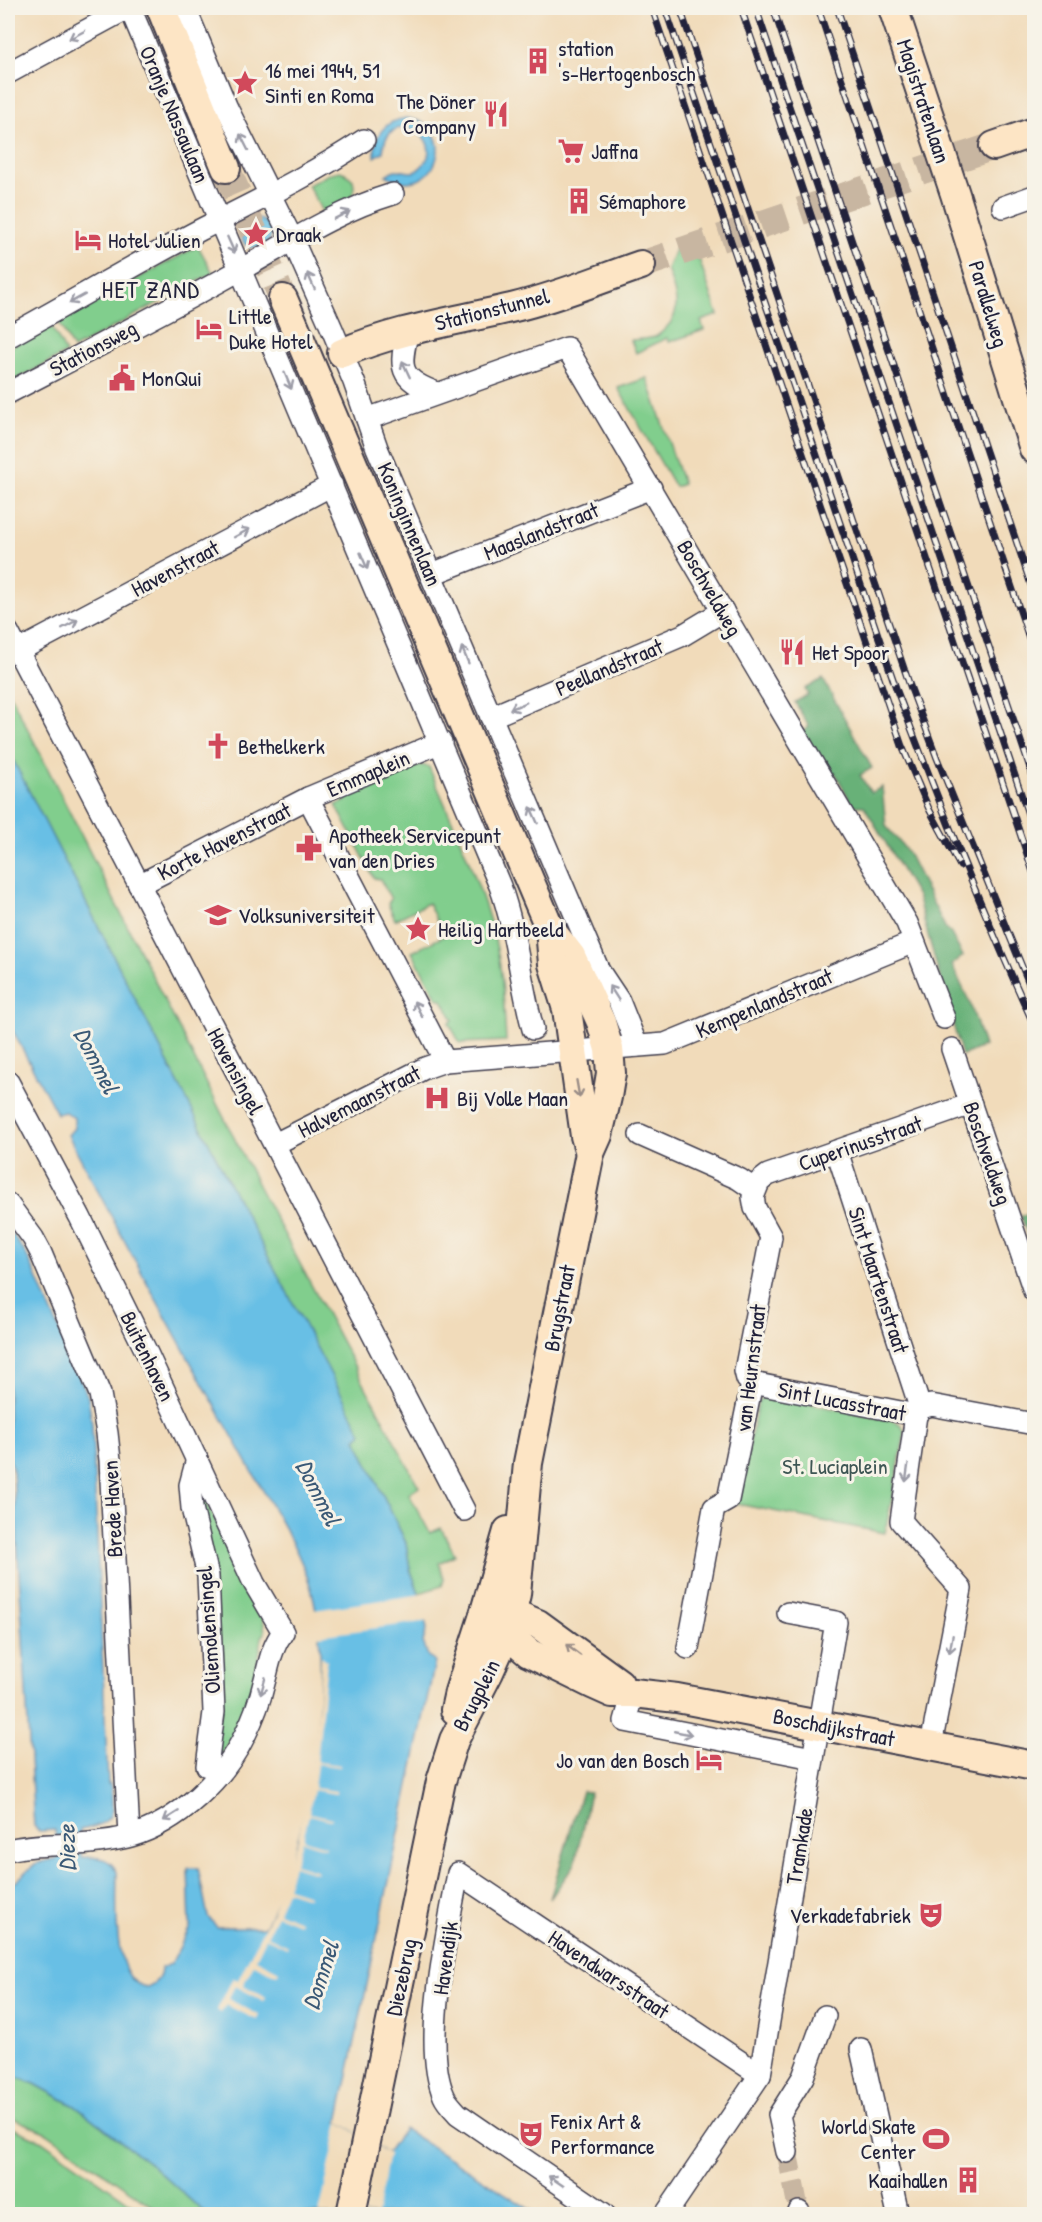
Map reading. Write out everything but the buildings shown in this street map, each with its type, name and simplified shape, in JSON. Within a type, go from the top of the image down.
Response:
[{"type":"street","points":[[8,73],[129,8]]},
{"type":"street","name":"Oranje Nassaulaan","points":[[129,8],[242,269]]},
{"type":"street","name":"Oranje Nassaulaan","points":[[161,8],[226,168]]},
{"type":"street","points":[[185,8],[227,108],[271,195]]},
{"type":"street","name":"Magistratenlaan","points":[[893,8],[963,191]]},
{"type":"street","name":"Magistratenlaan","points":[[912,8],[963,191]]},
{"type":"street","points":[[994,146],[1035,132]]},
{"type":"street","points":[[8,337],[338,158],[364,140]]},
{"type":"street","name":"Parallelweg","points":[[963,191],[1035,388]]},
{"type":"street","name":"Parallelweg","points":[[963,191],[1035,449]]},
{"type":"street","name":"Stationsweg","points":[[8,393],[368,201],[393,194]]},
{"type":"street","name":"Koninginnenlaan","points":[[271,195],[342,353],[377,448],[513,766]]},
{"type":"street","points":[[1003,207],[1035,196]]},
{"type":"street","name":"Stationstunnel","points":[[342,353],[408,331],[517,307],[641,265]]},
{"type":"street","points":[[242,269],[332,485],[452,734],[498,806],[549,929],[553,964],[567,1010],[585,1137],[590,1153]]},
{"type":"street","name":"Koninginnenlaan","points":[[283,300],[452,734]]},
{"type":"street","points":[[408,331],[402,358],[403,366],[414,383],[437,393]]},
{"type":"street","name":"Boschveldweg","points":[[367,418],[567,348],[907,923],[944,1018]]},
{"type":"street","name":"Havenstraat","points":[[18,651],[332,485]]},
{"type":"street","name":"Maaslandstraat","points":[[432,574],[651,488]]},
{"type":"street","name":"Peellandstraat","points":[[491,717],[683,635],[723,612]]},
{"type":"street","name":"Havensingel","points":[[8,632],[464,1510]]},
{"type":"street","points":[[452,734],[508,908],[533,1029]]},
{"type":"street","name":"Emmaplein","points":[[445,1061],[308,798],[452,734]]},
{"type":"street","points":[[498,806],[513,766]]},
{"type":"street","points":[[513,766],[599,971],[619,1000],[637,1046]]},
{"type":"street","name":"Korte Havenstraat","points":[[139,885],[308,798]]},
{"type":"street","points":[[549,929],[571,956],[602,1022],[609,1049],[611,1073],[607,1097],[598,1135],[590,1153]]},
{"type":"street","name":"Kempenlandstraat","points":[[609,1049],[665,1044],[914,942]]},
{"type":"street","points":[[445,1061],[609,1049]]},
{"type":"street","name":"Boschveldweg","points":[[952,1049],[1035,1291]]},
{"type":"street","name":"Halvemaanstraat","points":[[275,1144],[425,1068],[445,1061]]},
{"type":"street","name":"Buitenhaven","points":[[8,1082],[80,1217],[254,1583],[283,1632],[272,1650],[245,1737],[230,1760],[213,1781],[188,1804],[148,1829],[129,1836]]},
{"type":"street","name":"Cuperinusstraat","points":[[755,1190],[759,1182],[768,1175],[971,1104]]},
{"type":"street","points":[[640,1135],[739,1179],[755,1190]]},
{"type":"street","name":"Sint Maartenstraat","points":[[837,1151],[918,1401],[919,1412]]},
{"type":"street","name":"Brugstraat","points":[[498,1615],[590,1153]]},
{"type":"street","name":"van Heurnstraat","points":[[688,1648],[714,1508],[728,1500],[752,1383],[745,1371],[771,1237],[755,1208],[755,1190]]},
{"type":"street","name":"Brede Haven","points":[[8,1204],[40,1251],[103,1406],[110,1460],[129,1836]]},
{"type":"street","name":"Sint Lucasstraat","points":[[752,1383],[919,1412],[931,1405],[1035,1424]]},
{"type":"street","points":[[919,1412],[900,1521],[961,1589],[931,1745]]},
{"type":"street","name":"Oliemolensingel","points":[[197,1459],[190,1485],[192,1508],[208,1576],[214,1712],[207,1766]]},
{"type":"street","name":"Brugstraat","points":[[520,1537],[528,1463]]},
{"type":"street","name":"Brugplein","points":[[454,1740],[489,1672],[498,1615],[516,1594],[520,1537]]},
{"type":"street","name":"Tramkade","points":[[760,2075],[817,1723],[836,1622],[788,1613]]},
{"type":"street","name":"Boschdijkstraat","points":[[498,1615],[538,1624],[633,1693]]},
{"type":"street","name":"Brugplein","points":[[498,1615],[529,1653]]},
{"type":"street","name":"Boschdijkstraat","points":[[529,1653],[612,1693],[677,1698],[1035,1766]]},
{"type":"street","name":"Boschdijkstraat","points":[[633,1693],[625,1721],[813,1758]]},
{"type":"street","name":"Diezebrug","points":[[351,2214],[441,1781],[454,1740]]},
{"type":"street","points":[[8,1850],[23,1846],[88,1843],[129,1836]]},
{"type":"street","name":"Havendwarsstraat","points":[[458,1874],[760,2075]]},
{"type":"street","name":"Havendijk","points":[[458,1874],[439,1988],[435,2043],[438,2078],[445,2098],[458,2114],[604,2214]]},
{"type":"street","points":[[787,2152],[779,2115],[803,2077],[825,2016]]},
{"type":"street","points":[[861,2049],[898,2214]]},
{"type":"street","points":[[666,2214],[760,2075]]},
{"type":"green space","points":[[340,171],[353,180],[353,193],[341,206],[324,215],[308,185]]},
{"type":"green space","points":[[693,241],[718,315],[701,321],[704,330],[669,342],[667,338],[636,353],[631,340],[655,337],[664,330],[675,314],[676,300],[667,269],[676,247]]},
{"type":"green space","points":[[198,246],[213,273],[73,349],[58,321]]},
{"type":"green space","points":[[51,325],[66,353],[8,384],[8,348]]},
{"type":"green space","points":[[647,378],[683,484],[675,487],[618,388]]},
{"type":"green space","points":[[823,679],[872,768],[860,775],[871,793],[882,787],[886,826],[907,851],[947,931],[950,932],[963,956],[952,965],[970,1003],[984,1046],[962,1056],[917,896],[864,806],[853,806],[835,773],[825,778],[800,733],[809,727],[795,702],[808,695],[805,689]]},
{"type":"green space","points":[[8,690],[259,1187],[419,1487],[409,1494],[430,1533],[441,1528],[455,1555],[439,1563],[444,1579],[442,1586],[419,1593],[410,1569],[406,1543],[356,1439],[361,1432],[238,1200],[8,750]]},
{"type":"green space","points":[[420,765],[429,767],[465,852],[489,918],[500,965],[506,1041],[460,1043],[449,1023],[453,1020],[442,1000],[437,998],[412,952],[444,936],[428,903],[395,920],[388,904],[391,899],[380,879],[374,878],[336,805],[346,801],[344,796]]},
{"type":"green space","points":[[1034,1213],[1034,1254],[1021,1216]]},
{"type":"green space","name":"St. Luciaplein","points":[[771,1396],[895,1421],[902,1426],[904,1438],[885,1533],[737,1504],[758,1402],[763,1397]]},
{"type":"green space","points":[[198,1486],[262,1611],[265,1633],[262,1637],[252,1688],[241,1720],[214,1764]]},
{"type":"green space","points":[[582,1791],[590,1793],[575,1864],[550,1899]]},
{"type":"green space","points":[[8,2074],[35,2084],[75,2106],[153,2166],[206,2214],[163,2214],[47,2133],[8,2116]]},
{"type":"green space","points":[[8,2126],[42,2141],[146,2214],[8,2214]]},
{"type":"water","points":[[406,118],[424,123],[434,134],[438,147],[436,160],[429,172],[418,180],[404,182],[386,175],[395,170],[414,172],[421,167],[428,156],[428,146],[423,137],[404,128],[394,130],[387,138],[383,152],[375,157],[375,149],[378,136],[386,126]]},
{"type":"water","points":[[256,219],[267,223],[271,234],[267,245],[256,249],[245,245],[241,234],[245,223]]},
{"type":"water","points":[[8,750],[238,1200],[362,1433],[356,1439],[406,1543],[410,1569],[419,1593],[427,1628],[423,1642],[428,1656],[435,1662],[338,2122],[387,2153],[404,2129],[537,2214],[206,2214],[153,2166],[75,2106],[35,2084],[8,2074],[8,1889],[35,1864],[57,1858],[55,1830],[39,1831],[34,1826],[13,1472],[8,1452],[8,1228],[26,1254],[35,1273],[88,1397],[92,1424],[108,1784],[110,1784],[112,1811],[106,1821],[100,1825],[80,1830],[82,1857],[107,1860],[117,1872],[118,1938],[121,1956],[127,1971],[135,1982],[147,1987],[155,1982],[160,1975],[161,1968],[171,1964],[190,1927],[188,1868],[198,1868],[208,1917],[217,1927],[264,1927],[280,1895],[304,1813],[313,1767],[320,1676],[319,1635],[314,1600],[295,1549],[68,1135],[74,1128],[74,1118],[65,1112],[57,1114],[8,1022]]},
{"type":"pier","points":[[423,1594],[429,1621],[318,1636],[314,1610]]},
{"type":"pier","points":[[321,1656],[327,1661],[317,1762],[340,1765],[340,1767],[317,1764],[314,1788],[336,1791],[336,1794],[314,1790],[309,1813],[332,1818],[331,1820],[309,1815],[303,1839],[325,1846],[324,1848],[302,1841],[295,1864],[318,1871],[317,1873],[294,1866],[287,1888],[309,1895],[309,1898],[287,1891],[278,1912],[300,1921],[299,1924],[277,1915],[267,1936],[288,1946],[287,1948],[266,1938],[256,1959],[279,1971],[277,1975],[254,1964],[243,1985],[266,1997],[264,2001],[235,1986],[228,1999],[259,2015],[257,2020],[226,2005],[221,2013],[217,2010],[233,1978],[238,1980],[272,1912],[298,1839],[312,1763],[319,1705]]},
{"type":"pier","points":[[339,2122],[389,2154],[377,2214],[319,2214]]},
{"type":"tunnel","points":[[641,265],[994,146]]},
{"type":"tunnel","points":[[226,168],[283,299]]},
{"type":"tunnel","points":[[787,2152],[799,2212]]},
{"type":"railway","points":[[652,8],[902,746],[929,809],[960,866]]},
{"type":"railway","points":[[665,8],[897,691],[962,859],[1034,1025]]},
{"type":"railway","points":[[680,8],[910,686],[1034,996]]},
{"type":"railway","points":[[741,8],[1034,875]]},
{"type":"railway","points":[[756,8],[1034,832]]},
{"type":"railway","points":[[773,8],[1034,780]]},
{"type":"railway","points":[[818,8],[1034,653]]},
{"type":"railway","points":[[837,8],[1034,594]]},
{"type":"place","name":"station 's-Hertogenbosch","points":[[538,61]]},
{"type":"place","name":"16 mei 1944, 51 Sinti en Roma","points":[[245,83]]},
{"type":"place","name":"The Döner Company","points":[[496,114]]},
{"type":"place","name":"Jaffna","points":[[571,151]]},
{"type":"place","name":"Sémaphore","points":[[579,201]]},
{"type":"place","name":"Draak","points":[[256,234]]},
{"type":"place","name":"Hotel Julien","points":[[88,240]]},
{"type":"place","name":"Little Duke Hotel","points":[[209,329]]},
{"type":"place","name":"MonQui","points":[[122,378]]},
{"type":"place","name":"Het Spoor","points":[[792,652]]},
{"type":"place","name":"Bethelkerk","points":[[218,746]]},
{"type":"place","name":"Apotheek Servicepunt van den Dries","points":[[309,848]]},
{"type":"place","name":"Volksuniversiteit","points":[[218,915]]},
{"type":"place","name":"Heilig Hartbeeld","points":[[418,929]]},
{"type":"place","name":"Bij Volle Maan","points":[[437,1098]]},
{"type":"place","name":"Jo van den Bosch","points":[[709,1760]]},
{"type":"place","name":"Verkadefabriek","points":[[931,1915]]},
{"type":"place","name":"Fenix Art & Performance","points":[[531,2134]]},
{"type":"place","name":"World Skate Center","points":[[936,2139]]},
{"type":"place","name":"Kaaihallen","points":[[968,2180]]},
{"type":"district","name":"HET ZAND","points":[[151,289]]},
{"type":"water label","name":"Dommel","points":[[97,1060]]},
{"type":"water label","name":"Dommel","points":[[319,1492]]},
{"type":"water label","name":"Dieze","points":[[66,1848]]},
{"type":"water label","name":"Dommel","points":[[320,1975]]}]
